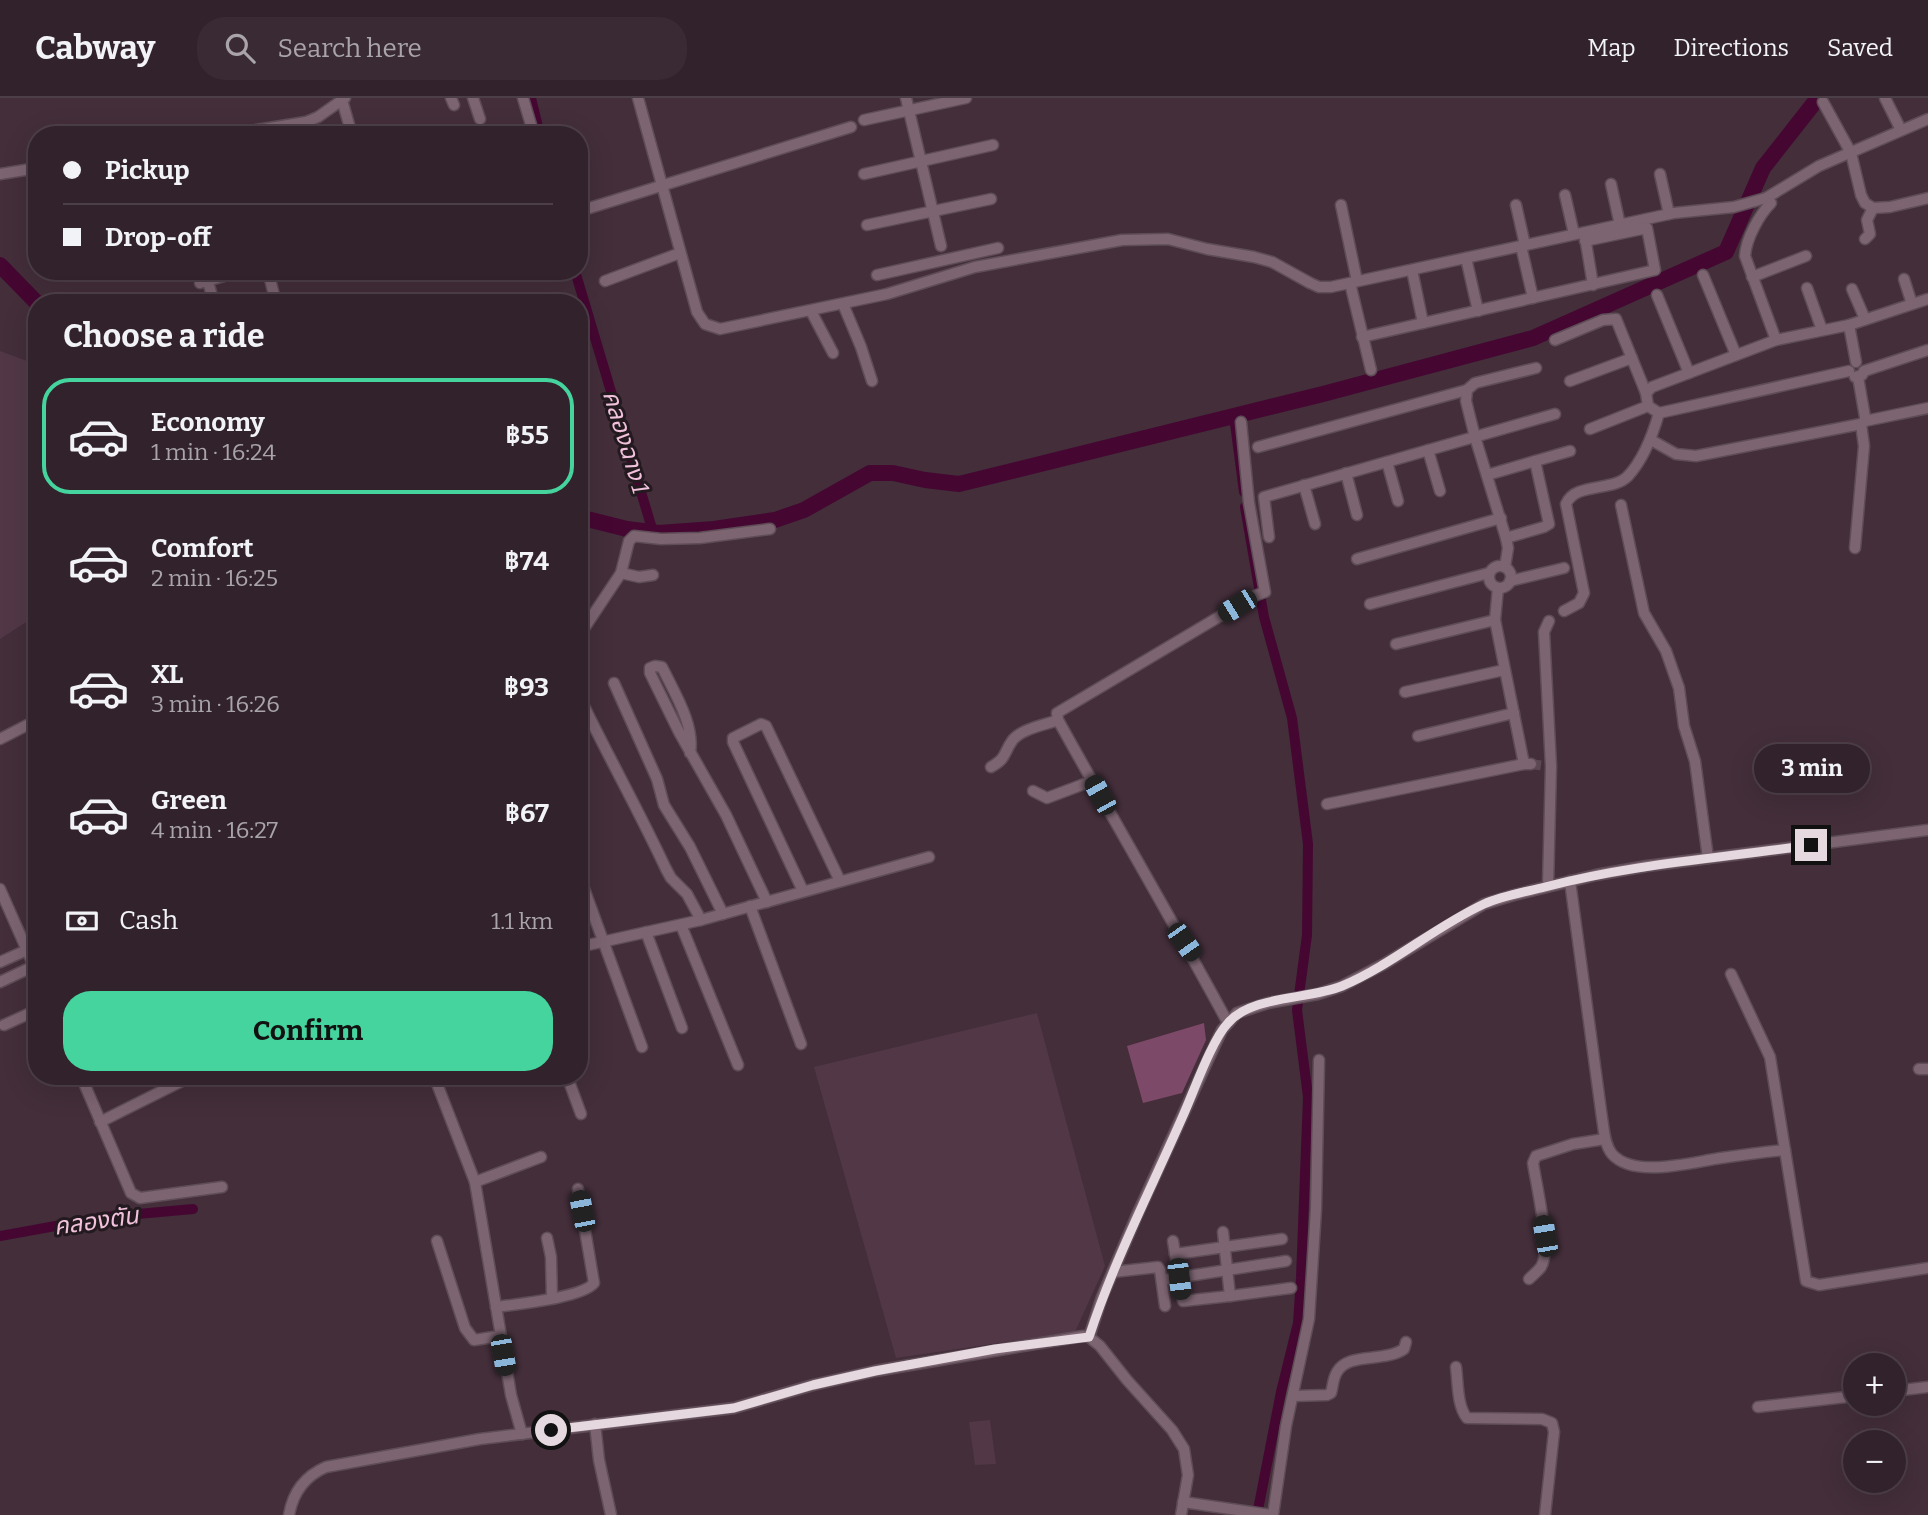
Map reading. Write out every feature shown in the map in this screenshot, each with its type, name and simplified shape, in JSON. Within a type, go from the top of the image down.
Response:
[{"type":"street","points":[[473,98],[480,119]]},
{"type":"street","points":[[523,98],[531,126]]},
{"type":"street","points":[[638,98],[697,312],[700,319],[711,327],[731,328],[887,294],[948,274],[1122,240],[1168,239],[1272,262],[1319,287],[1331,287],[1523,246],[1647,228],[1655,270],[1362,337]]},
{"type":"street","points":[[906,98],[941,246]]},
{"type":"street","points":[[864,120],[966,98]]},
{"type":"street","points":[[1885,98],[1901,130]]},
{"type":"street","points":[[292,126],[318,117],[344,99],[350,126]]},
{"type":"street","points":[[1823,102],[1851,153],[1865,203],[1873,208],[1928,198]]},
{"type":"street","points":[[1581,236],[1669,214],[1768,201],[1797,178],[1928,119]]},
{"type":"street","points":[[588,207],[850,127]]},
{"type":"street","points":[[864,174],[993,145]]},
{"type":"street","points":[[0,174],[28,169]]},
{"type":"street","points":[[1660,174],[1669,214]]},
{"type":"street","points":[[1611,184],[1620,225]]},
{"type":"street","points":[[1565,195],[1581,236],[1593,285]]},
{"type":"street","points":[[867,225],[991,199]]},
{"type":"street","points":[[1768,201],[1745,249],[1745,256],[1776,340]]},
{"type":"street","points":[[1341,205],[1362,337],[1371,370]]},
{"type":"street","points":[[1516,205],[1534,298]]},
{"type":"street","points":[[1865,239],[1870,234],[1867,220],[1873,208]]},
{"type":"street","points":[[877,275],[998,248]]},
{"type":"street","points":[[605,281],[680,253]]},
{"type":"street","points":[[1752,277],[1806,256]]},
{"type":"street","points":[[1466,258],[1478,310]]},
{"type":"street","points":[[944,259],[948,274]]},
{"type":"street","points":[[1412,270],[1423,323]]},
{"type":"street","points":[[1703,275],[1735,355]]},
{"type":"street","points":[[1904,279],[1912,304]]},
{"type":"street","points":[[1807,288],[1822,330]]},
{"type":"street","points":[[1853,289],[1865,319]]},
{"type":"street","points":[[1657,295],[1689,373]]},
{"type":"street","points":[[1646,393],[1652,387],[1776,340],[1849,324],[1928,299]]},
{"type":"street","points":[[843,304],[872,381]]},
{"type":"street","points":[[811,311],[832,353]]},
{"type":"street","points":[[1555,340],[1603,320],[1616,319],[1646,393],[1648,406],[1659,413],[1849,371]]},
{"type":"street","points":[[1849,324],[1856,362],[1860,363],[1864,446],[1855,548]]},
{"type":"street","points":[[1849,371],[1850,374],[1861,374],[1928,350]]},
{"type":"street","points":[[1570,381],[1632,358]]},
{"type":"street","points":[[1849,371],[1849,366],[1856,362]]},
{"type":"street","points":[[1258,447],[1467,390],[1475,383],[1536,368]]},
{"type":"street","points":[[1467,390],[1466,401],[1475,437],[1506,538],[1508,548],[1505,567]]},
{"type":"street","points":[[1590,429],[1648,406]]},
{"type":"street","points":[[1651,440],[1676,454],[1696,456],[1928,408]]},
{"type":"street","points":[[1563,611],[1579,603],[1584,593],[1566,503],[1572,495],[1627,477],[1651,440],[1659,413]]},
{"type":"street","points":[[1269,537],[1264,497],[1555,414]]},
{"type":"street","points":[[1228,1023],[1193,954],[1158,899],[1057,713],[1265,592],[1249,503],[1241,422]]},
{"type":"street","points":[[1428,450],[1440,491]]},
{"type":"street","points":[[1487,474],[1570,452]]},
{"type":"street","points":[[1506,538],[1549,524],[1535,461]]},
{"type":"street","points":[[1387,462],[1398,501]]},
{"type":"street","points":[[1346,473],[1357,514]]},
{"type":"street","points":[[1304,485],[1315,524]]},
{"type":"street","points":[[1621,505],[1644,613],[1665,651],[1678,688],[1695,761],[1708,858]]},
{"type":"street","points":[[1357,559],[1501,518]]},
{"type":"street","points":[[588,622],[621,573],[629,541],[634,536],[690,539],[770,529]]},
{"type":"street","points":[[1370,604],[1489,573],[1499,565],[1510,571],[1510,581]]},
{"type":"street","points":[[1498,588],[1504,587],[1510,581],[1564,568]]},
{"type":"street","points":[[621,573],[639,577],[653,575]]},
{"type":"street","points":[[1489,573],[1489,580],[1498,588]]},
{"type":"street","points":[[1327,804],[1527,764],[1495,620],[1498,588]]},
{"type":"street","points":[[1396,644],[1495,620]]},
{"type":"street","points":[[1548,886],[1544,632],[1549,621]]},
{"type":"street","points":[[690,753],[692,743],[688,726],[660,665],[652,667],[650,673],[690,753],[726,815],[767,902]]},
{"type":"street","points":[[1405,692],[1504,670]]},
{"type":"street","points":[[614,683],[657,779],[664,806],[690,847],[723,914]]},
{"type":"street","points":[[1418,736],[1514,713]]},
{"type":"street","points":[[588,714],[666,869],[671,878],[688,894],[701,920]]},
{"type":"street","points":[[991,767],[1002,760],[1011,741],[1018,735],[1058,719]]},
{"type":"street","points":[[803,891],[733,742],[733,738],[761,724],[766,726],[785,763],[840,881]]},
{"type":"street","points":[[0,739],[28,725]]},
{"type":"street","points":[[1033,791],[1047,798],[1092,781]]},
{"type":"street","points":[[1089,1337],[1113,1272],[1207,1062],[1228,1023],[1237,1013],[1342,986],[1484,904],[1548,886],[1570,887],[1647,866],[1928,830]]},
{"type":"street","points":[[588,943],[701,920],[929,856]]},
{"type":"street","points":[[1570,887],[1605,1139],[1612,1154],[1626,1164],[1647,1167],[1682,1165],[1785,1150]]},
{"type":"street","points":[[0,889],[28,950]]},
{"type":"street","points":[[588,900],[642,1047]]},
{"type":"street","points":[[750,906],[801,1044]]},
{"type":"street","points":[[681,925],[738,1065]]},
{"type":"street","points":[[646,932],[681,1028]]},
{"type":"street","points":[[0,962],[28,961]]},
{"type":"street","points":[[0,982],[28,964]]},
{"type":"street","points":[[1731,974],[1770,1057],[1806,1281],[1819,1285],[1928,1268]]},
{"type":"street","points":[[4,1026],[28,1014]]},
{"type":"street","points":[[1183,1502],[1271,1515],[1309,1319],[1316,1209],[1320,1060]]},
{"type":"street","points":[[85,1085],[131,1193],[135,1196],[140,1198],[222,1187]]},
{"type":"street","points":[[100,1122],[174,1085]]},
{"type":"street","points":[[437,1085],[473,1177],[510,1395],[523,1433]]},
{"type":"street","points":[[570,1085],[581,1114]]},
{"type":"street","points":[[1529,1279],[1542,1266],[1545,1255],[1545,1236],[1533,1163],[1536,1156],[1573,1144],[1605,1139]]},
{"type":"street","points":[[473,1177],[541,1157]]},
{"type":"street","points":[[496,1307],[552,1298],[586,1289],[594,1283],[578,1189]]},
{"type":"street","points":[[1223,1232],[1230,1296]]},
{"type":"street","points":[[547,1238],[551,1257],[552,1298]]},
{"type":"street","points":[[1175,1254],[1282,1239]]},
{"type":"street","points":[[437,1241],[470,1338],[474,1340],[500,1336]]},
{"type":"street","points":[[1172,1241],[1183,1301],[1291,1288]]},
{"type":"street","points":[[1161,1280],[1286,1261]]},
{"type":"street","points":[[1113,1272],[1158,1267],[1165,1306]]},
{"type":"street","points":[[289,1515],[292,1499],[302,1485],[312,1474],[326,1467],[523,1433],[734,1408],[813,1385],[887,1368],[995,1349],[1089,1337],[1100,1346],[1126,1380],[1178,1438],[1184,1449],[1188,1475],[1181,1515]]},
{"type":"street","points":[[1293,1396],[1327,1395],[1331,1393],[1338,1370],[1346,1362],[1395,1355],[1404,1349],[1405,1342]]},
{"type":"street","points":[[1456,1367],[1463,1414],[1467,1418],[1542,1419],[1552,1423],[1554,1432],[1545,1515]]},
{"type":"street","points":[[1906,1390],[1928,1387]]},
{"type":"street","points":[[1758,1407],[1843,1397]]},
{"type":"street","points":[[595,1424],[599,1460],[611,1515]]},
{"type":"shaded area","points":[[0,351],[28,361],[28,621],[0,639]]},
{"type":"shaded area","points":[[1037,1013],[1105,1266],[1075,1332],[896,1358],[814,1067]]},
{"type":"shaded area","points":[[1204,1023],[1206,1040],[1182,1093],[1143,1103],[1127,1046]]},
{"type":"shaded area","points":[[990,1420],[996,1464],[975,1465],[969,1422]]},
{"type":"waterway","name":"คลองฉาง 1","points":[[531,98],[538,126]]},
{"type":"waterway","points":[[588,519],[627,529],[659,533],[714,529],[775,520],[804,510],[870,473],[893,473],[959,484],[1323,394],[1533,338],[1726,252],[1763,168],[1818,98]]},
{"type":"waterway","points":[[0,265],[28,294]]},
{"type":"waterway","name":"คลองฉาง 1","points":[[578,280],[582,294]]},
{"type":"waterway","name":"คลองฉาง 1","points":[[588,314],[653,532]]},
{"type":"waterway","points":[[1234,416],[1244,492]]},
{"type":"waterway","points":[[1245,507],[1264,617],[1292,718],[1308,844],[1307,935],[1297,1010],[1308,1097],[1298,1323],[1281,1392],[1257,1515]]},
{"type":"waterway","name":"คลองตัน","points":[[0,1236],[105,1217],[193,1209]]},
{"type":"tunnel","points":[[1531,764],[1545,766]]},
{"type":"route","points":[[551,1430],[734,1408],[813,1385],[875,1371],[995,1349],[1089,1337],[1102,1297],[1143,1201],[1222,1030],[1237,1013],[1342,986],[1484,904],[1514,895],[1559,883],[1647,866],[1811,845]]}]
